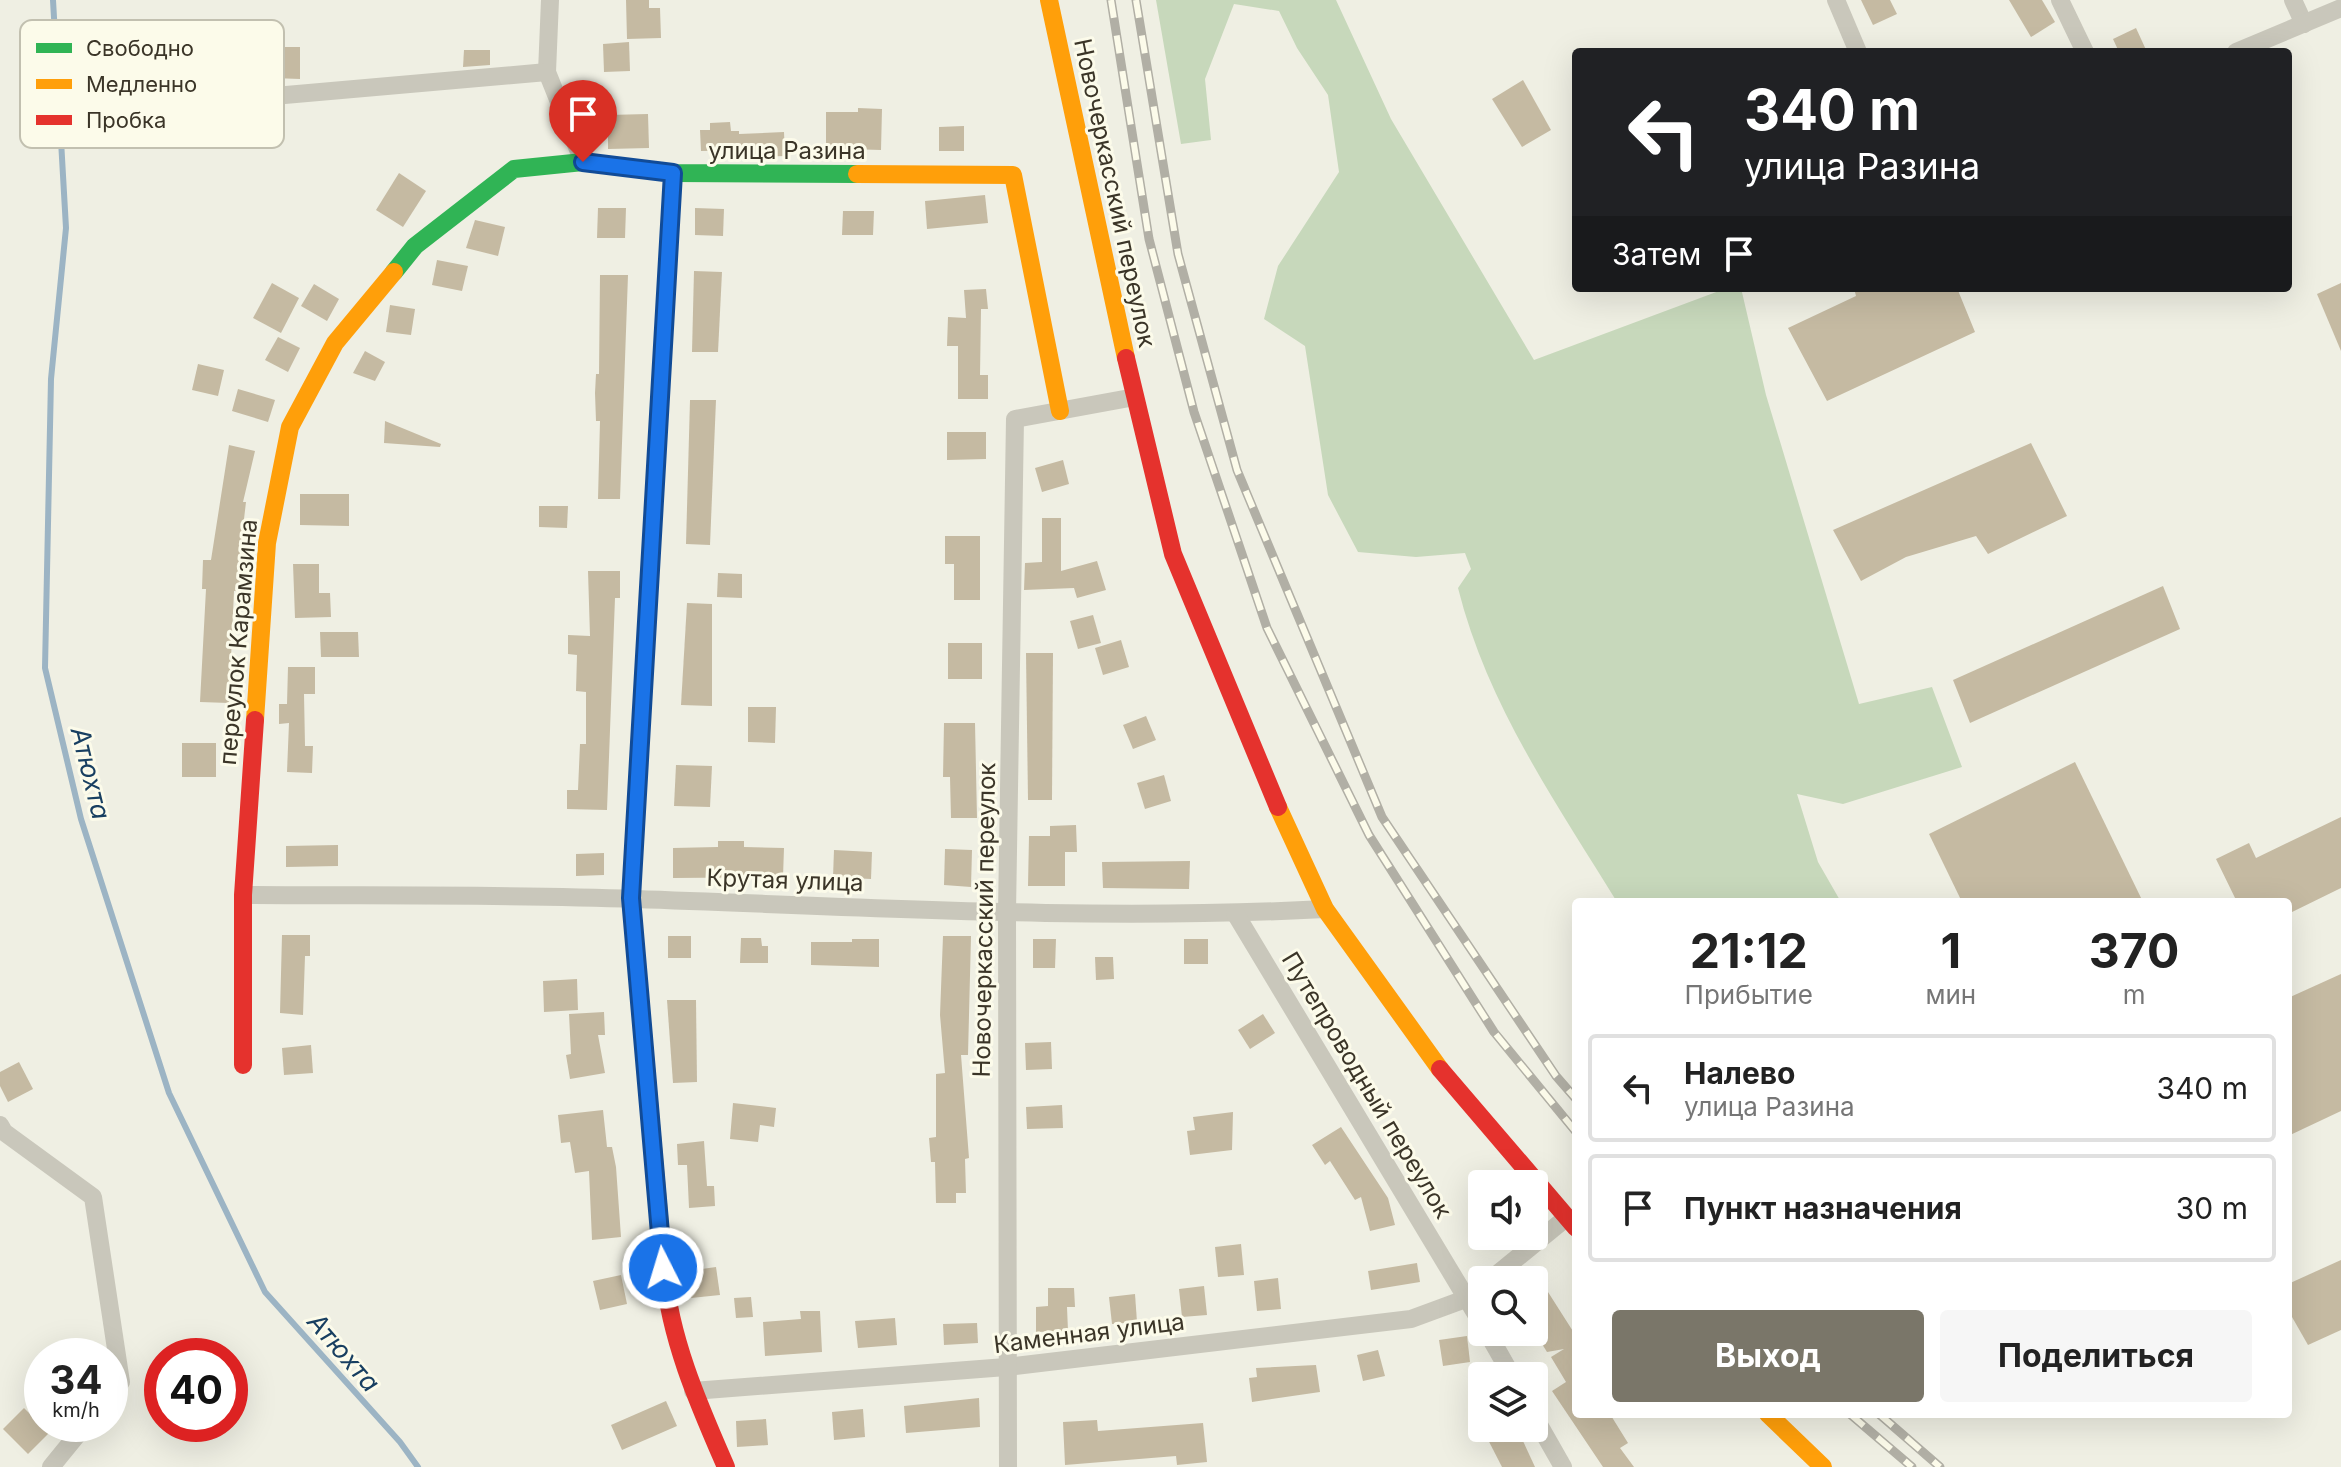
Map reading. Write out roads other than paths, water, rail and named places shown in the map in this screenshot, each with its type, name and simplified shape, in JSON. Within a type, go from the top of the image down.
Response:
[{"type":"street","points":[[550,0],[547,72],[583,162]]},
{"type":"street","name":"Новочеркасский переулок","points":[[1049,0],[1135,397],[1173,554],[1248,742],[1325,909],[1424,1050],[1571,1223]]},
{"type":"street","points":[[1836,0],[1856,48]]},
{"type":"street","points":[[2060,0],[2083,48]]},
{"type":"street","points":[[2293,0],[2304,24]]},
{"type":"street","points":[[2246,48],[2341,8]]},
{"type":"street","points":[[284,95],[547,72]]},
{"type":"street","name":"улица Разина","points":[[514,169],[583,162],[673,173],[1013,175],[1060,411]]},
{"type":"street","name":"переулок Карамзина","points":[[243,1065],[243,895],[267,543],[290,427],[335,343],[415,246],[514,169]]},
{"type":"street","points":[[673,173],[631,898],[666,1298],[693,1391],[726,1467]]},
{"type":"street","name":"Новочеркасский переулок","points":[[1008,1467],[1007,912],[1015,419],[1135,397]]},
{"type":"street","name":"Крутая улица","points":[[243,895],[631,898],[1007,912],[1235,913],[1325,909]]},
{"type":"street","name":"Путепроводный переулок","points":[[1235,913],[1468,1281]]},
{"type":"street","points":[[0,1125],[4,1132],[93,1197],[110,1338]]},
{"type":"street","points":[[1510,1266],[1571,1223]]},
{"type":"street","name":"Каменная улица","points":[[693,1391],[1006,1367],[1411,1319],[1468,1295]]},
{"type":"street","points":[[1772,1418],[1823,1467]]},
{"type":"street","points":[[1548,1441],[1563,1467]]},
{"type":"street","points":[[51,1467],[71,1442]]},
{"type":"waterway","name":"Атюхта","points":[[53,0],[54,20]]},
{"type":"waterway","name":"Атюхта","points":[[61,148],[66,228],[51,379],[45,668],[81,819],[169,1093],[265,1292],[400,1442],[418,1467]]},
{"type":"railway","points":[[1111,0],[1149,239],[1194,412],[1267,628],[1369,835],[1494,1032],[1572,1127]]},
{"type":"railway","points":[[1136,0],[1178,254],[1237,470],[1382,817],[1556,1076],[1572,1094]]},
{"type":"railway","points":[[1855,1418],[1912,1467]]},
{"type":"railway","points":[[1884,1418],[1940,1467]]}]
